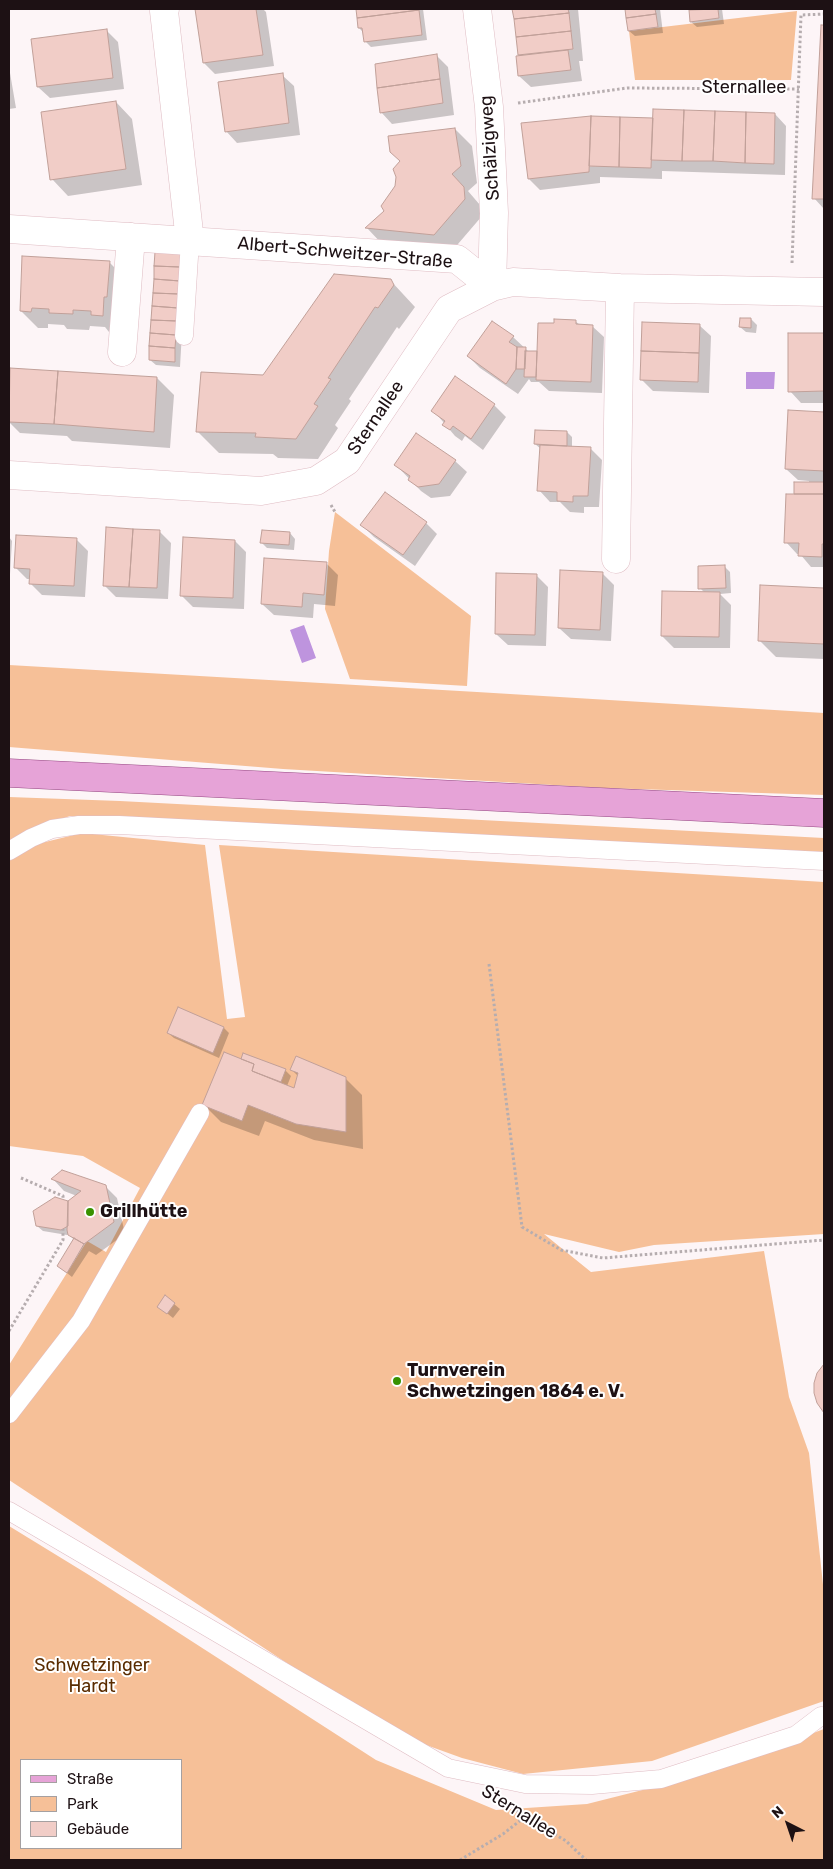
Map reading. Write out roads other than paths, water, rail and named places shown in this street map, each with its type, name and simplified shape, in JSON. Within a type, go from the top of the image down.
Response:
[{"type":"main road","points":[[9,773],[824,813]]},
{"type":"street","points":[[165,9],[190,241]]},
{"type":"street","name":"Schälzigweg","points":[[477,9],[489,107],[494,213],[492,287]]},
{"type":"street","name":"Albert-Schweitzer-Straße","points":[[9,229],[456,259],[492,287]]},
{"type":"street","points":[[122,352],[131,237]]},
{"type":"street","name":"Sternallee","points":[[9,475],[261,491],[316,481],[347,461],[449,309],[492,287],[513,282],[620,288],[824,292]]},
{"type":"street","points":[[616,559],[620,288]]},
{"type":"lane","points":[[184,336],[190,241]]},
{"type":"lane","points":[[9,851],[31,838],[52,829],[79,825],[120,825],[824,861]]},
{"type":"lane","points":[[9,1414],[81,1321],[200,1113]]},
{"type":"lane","points":[[9,1511],[448,1768],[525,1784],[592,1785],[661,1779],[796,1735],[821,1716]]},
{"type":"place","name":"Grillhütte","points":[[90,1212]]},
{"type":"place","name":"Turnverein Schwetzingen 1864 e. V.","points":[[397,1381]]},
{"type":"park label","name":"Schwetzinger Hardt","points":[[92,1676]]}]
